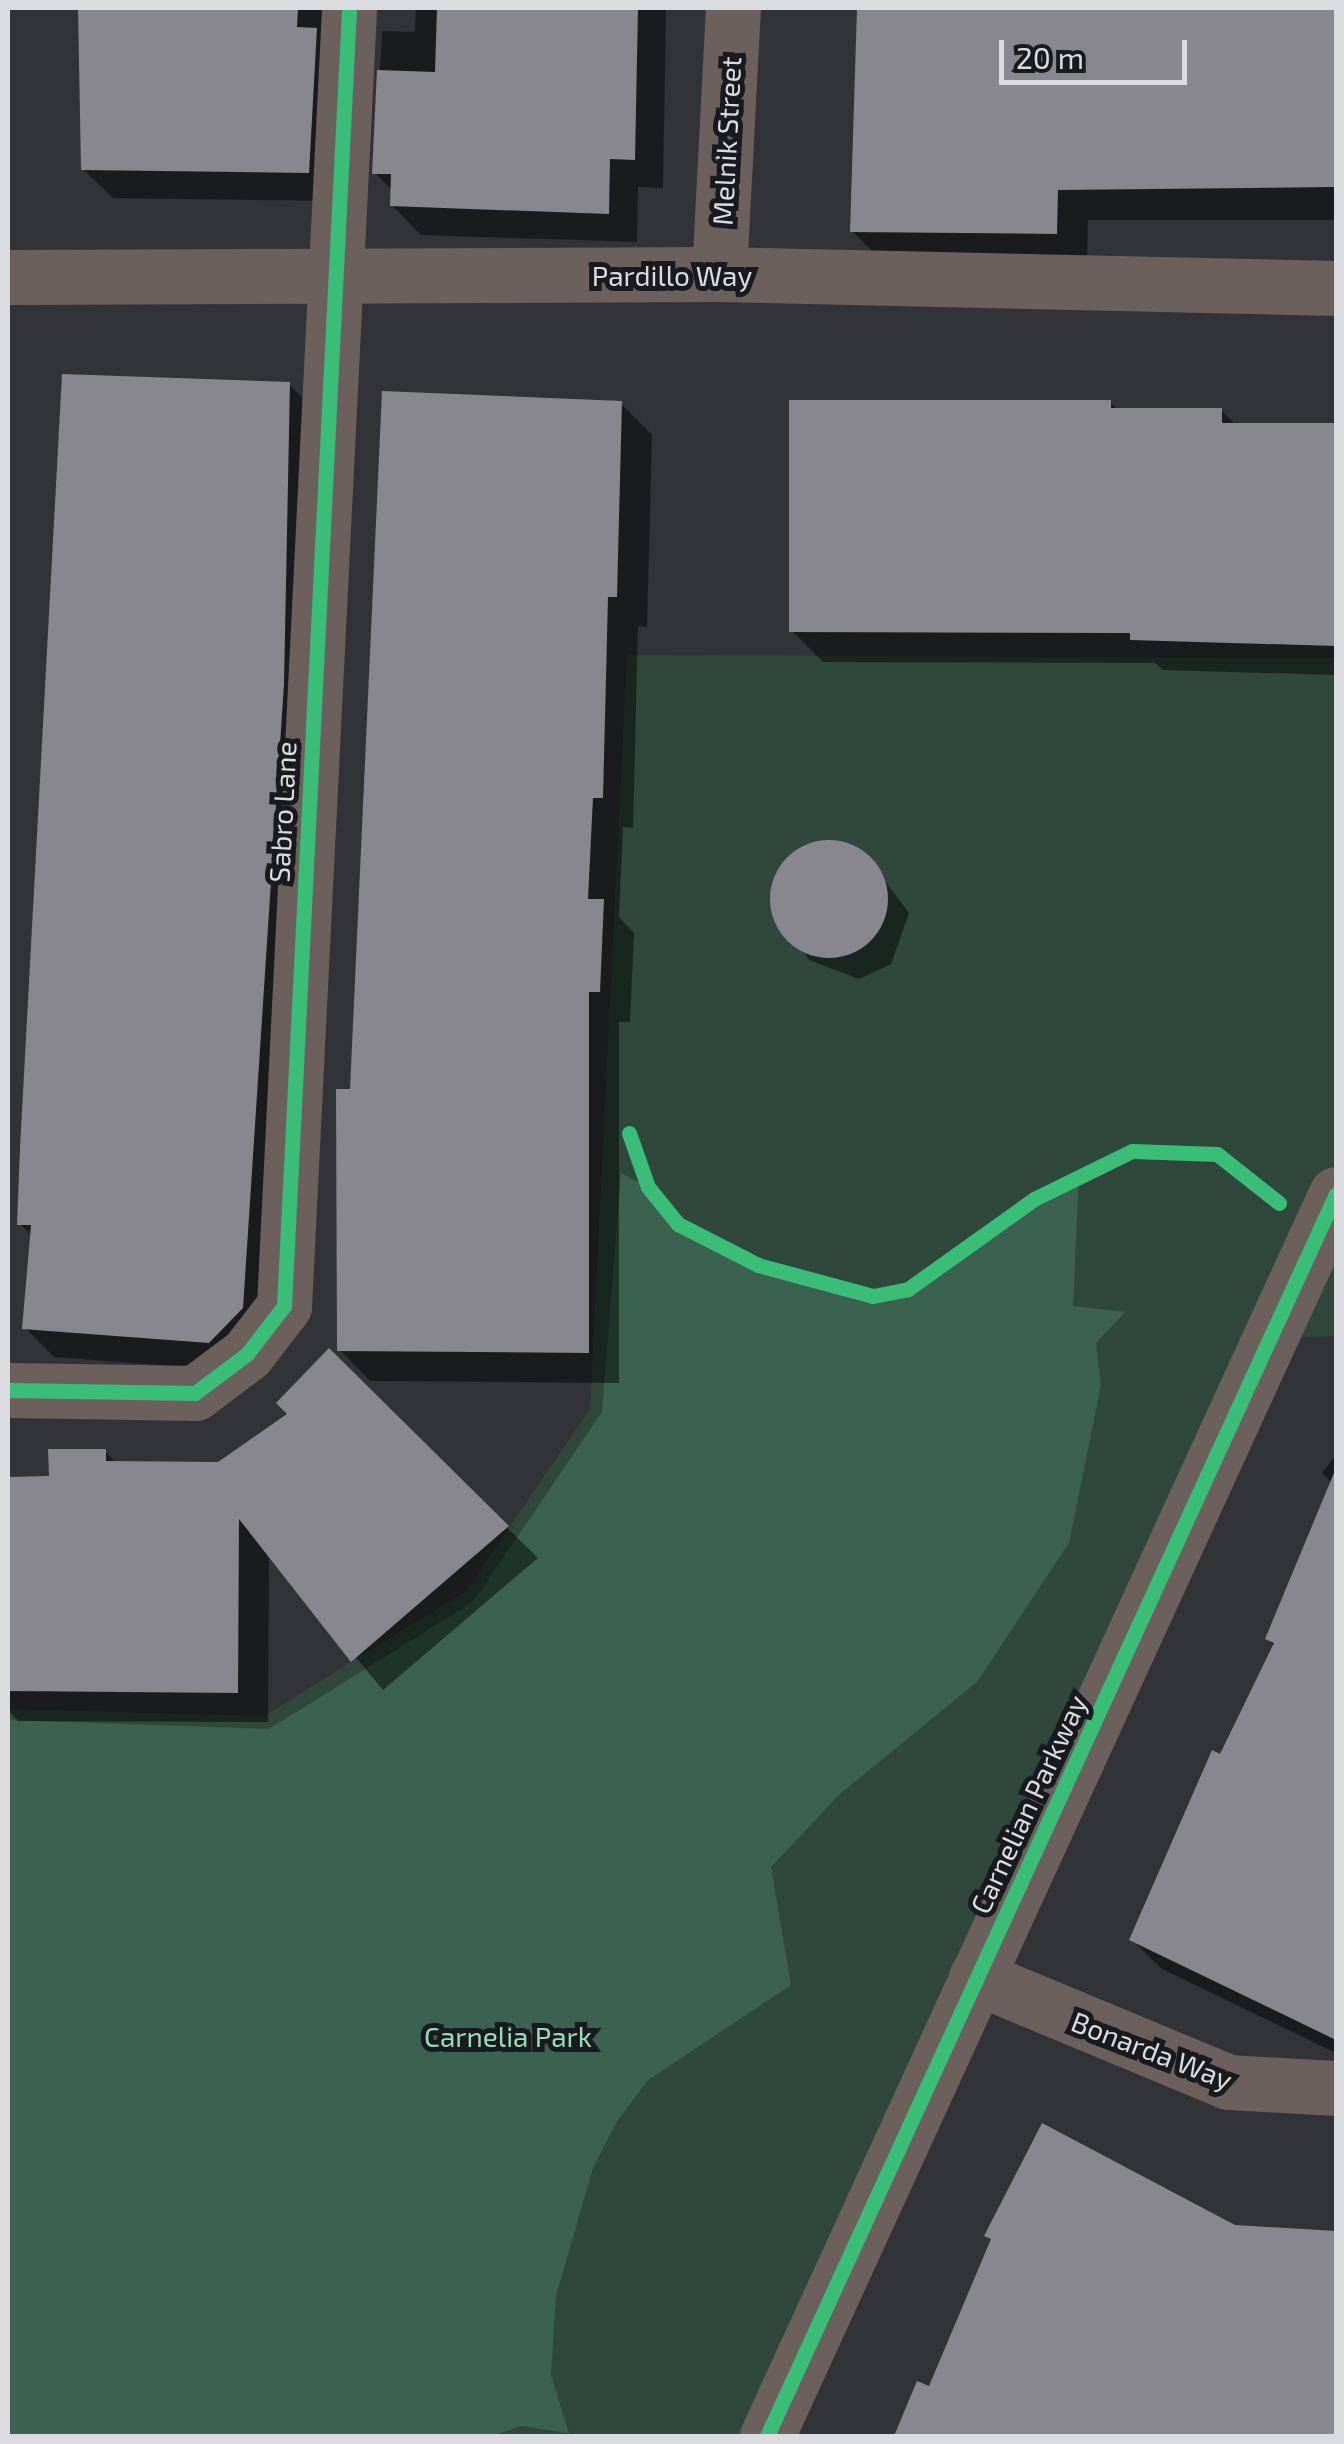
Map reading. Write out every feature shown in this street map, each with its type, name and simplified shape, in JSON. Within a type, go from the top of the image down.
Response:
[{"type":"street","name":"Sabro Lane","points":[[8,1390],[194,1393],[247,1354],[284,1306],[348,8]]},
{"type":"street","name":"Melnik Street","points":[[719,274],[733,8]]},
{"type":"street","name":"Pardillo Way","points":[[8,277],[334,280],[719,274],[1336,288]]},
{"type":"street","name":"Carnelian Parkway","points":[[767,2436],[1336,1194]]},
{"type":"street","name":"Bonarda Way","points":[[976,1977],[1214,2077],[1256,2088],[1336,2088]]},
{"type":"green space","name":"Carnelia Park","points":[[627,655],[1336,658],[1336,1336],[1270,1338],[767,2436],[8,2436],[8,1709],[264,1716],[466,1591],[590,1409]]},
{"type":"green space","points":[[621,1173],[648,1187],[678,1224],[740,1257],[873,1296],[908,1289],[945,1255],[1079,1173],[1073,1306],[1125,1312],[1096,1343],[1101,1385],[1069,1543],[978,1681],[840,1794],[771,1867],[791,1985],[648,2080],[616,2123],[593,2168],[556,2296],[551,2375],[569,2433],[521,2426],[492,2436],[8,2436],[8,1720],[269,1729],[473,1602],[602,1412]]},
{"type":"building","points":[[78,8],[298,8],[297,27],[317,28],[309,173],[81,170]]},
{"type":"building","points":[[437,8],[638,8],[635,160],[610,159],[609,214],[390,206],[391,174],[372,174],[377,70],[435,72]]},
{"type":"building","points":[[857,8],[1336,8],[1336,187],[1058,190],[1057,234],[850,232]]},
{"type":"building","points":[[62,374],[290,382],[284,684],[243,1308],[209,1343],[22,1329],[31,1225],[17,1225],[20,1148]]},
{"type":"building","points":[[382,391],[622,401],[617,597],[608,597],[603,798],[593,798],[588,899],[604,899],[600,992],[589,992],[589,1353],[337,1351],[336,1089],[350,1089]]},
{"type":"building","points":[[789,400],[1111,400],[1111,408],[1222,408],[1222,423],[1336,423],[1336,646],[1130,640],[1130,633],[789,632]]},
{"type":"building","points":[[829,840],[852,845],[871,857],[883,876],[888,899],[883,922],[871,941],[852,953],[829,958],[806,953],[787,941],[775,922],[770,899],[775,876],[787,857],[806,845]]},
{"type":"building","points":[[329,1348],[509,1526],[351,1662],[239,1519],[238,1693],[8,1691],[8,1477],[49,1476],[48,1449],[106,1449],[106,1461],[218,1462],[287,1414],[276,1403]]},
{"type":"building","points":[[1336,1468],[1336,2040],[1129,1940],[1212,1750],[1220,1754],[1274,1643],[1265,1639]]},
{"type":"building","points":[[1042,2123],[1235,2225],[1336,2231],[1336,2436],[894,2436],[917,2381],[929,2386],[991,2239],[984,2236]]},
{"type":"cycle path","points":[[8,1390],[195,1393],[247,1354],[284,1306],[349,8]]},
{"type":"cycle path","points":[[629,1133],[648,1187],[678,1224],[758,1265],[873,1296],[908,1289],[1034,1199],[1132,1151],[1217,1154],[1279,1203]]},
{"type":"cycle path","points":[[767,2436],[1336,1194]]}]
